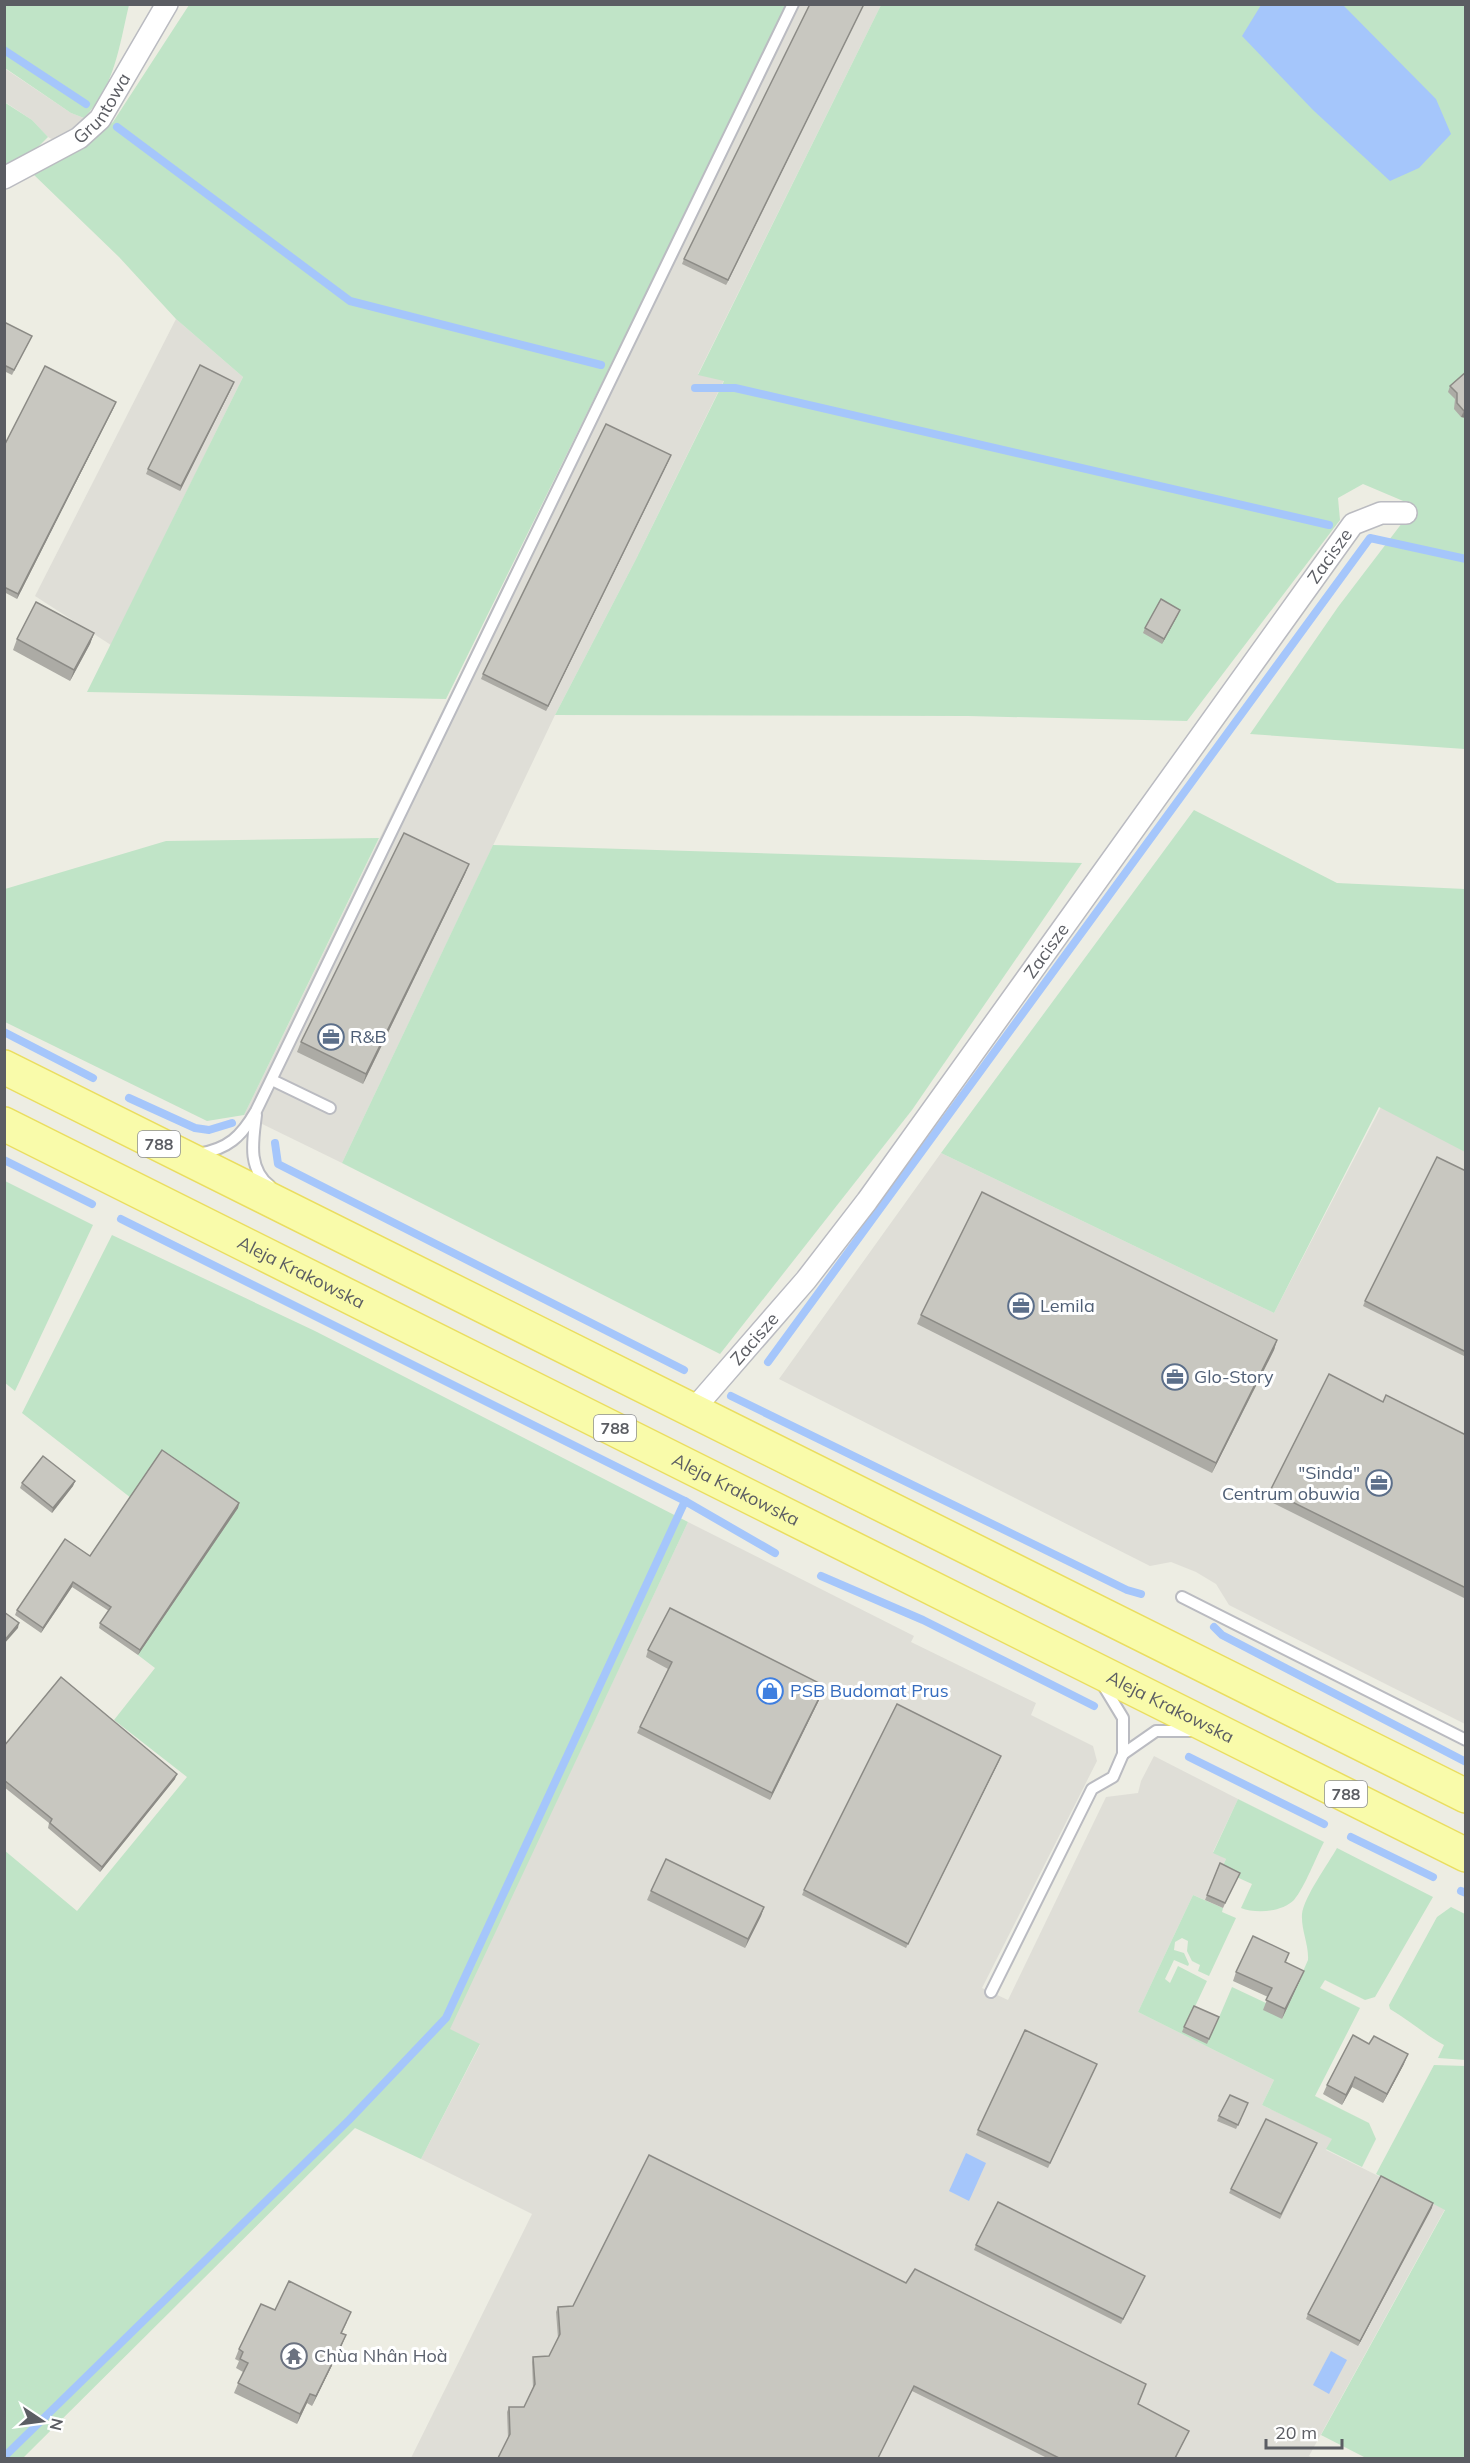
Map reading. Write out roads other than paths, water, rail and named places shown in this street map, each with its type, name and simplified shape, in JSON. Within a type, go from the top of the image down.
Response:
[{"type":"main road","name":"788","points":[[4,1067],[1466,1796]]},
{"type":"main road","name":"Aleja Krakowska","points":[[4,1124],[1466,1855]]},
{"type":"street","name":"Gruntowa","points":[[4,178],[79,138],[100,119],[167,4]]},
{"type":"street","name":"Zacisze","points":[[693,1410],[806,1280],[867,1201],[1353,525],[1381,513],[1407,513]]},
{"type":"lane","points":[[183,1156],[217,1151],[233,1144],[256,1111],[793,4]]},
{"type":"lane","points":[[272,1080],[330,1108]]},
{"type":"lane","points":[[256,1111],[252,1146],[254,1164],[264,1182],[313,1221]]},
{"type":"lane","points":[[1182,1597],[1466,1740]]},
{"type":"lane","points":[[1086,1663],[1109,1693],[1123,1718],[1124,1755]]},
{"type":"lane","points":[[991,1992],[1092,1789],[1113,1777],[1124,1755],[1156,1731],[1183,1729],[1226,1734]]},
{"type":"water","points":[[1261,5],[1343,5],[1436,99],[1451,134],[1419,168],[1390,181],[1313,110],[1242,36]]},
{"type":"water","points":[[966,2153],[986,2163],[969,2201],[949,2191]]},
{"type":"water","points":[[1331,2351],[1347,2360],[1329,2394],[1313,2385]]},
{"type":"waterway","points":[[4,50],[86,104]]},
{"type":"waterway","points":[[117,127],[350,301],[601,365]]},
{"type":"waterway","points":[[695,388],[735,388],[1329,525]]},
{"type":"waterway","points":[[768,1362],[1370,538],[1466,559]]},
{"type":"waterway","points":[[4,1032],[93,1078]]},
{"type":"waterway","points":[[129,1098],[195,1128],[209,1130],[232,1123]]},
{"type":"waterway","points":[[275,1143],[278,1164],[684,1370]]},
{"type":"waterway","points":[[4,1160],[92,1204]]},
{"type":"waterway","points":[[121,1219],[685,1501],[775,1553]]},
{"type":"waterway","points":[[731,1396],[1127,1590],[1141,1594]]},
{"type":"waterway","points":[[4,2457],[349,2120],[446,2018],[685,1501]]},
{"type":"waterway","points":[[821,1576],[923,1620],[1094,1706]]},
{"type":"waterway","points":[[1214,1627],[1222,1635],[1466,1762]]},
{"type":"waterway","points":[[1189,1757],[1324,1824]]},
{"type":"waterway","points":[[1351,1837],[1433,1877]]},
{"type":"waterway","points":[[1461,1891],[1466,1893]]},
{"type":"place","name":"R&B","points":[[331,1037]]},
{"type":"place","name":"Lemila","points":[[1021,1306]]},
{"type":"place","name":"Glo-Story","points":[[1175,1377]]},
{"type":"place","name":"\"Sinda\" Centrum obuwia","points":[[1379,1483]]},
{"type":"place","name":"PSB Budomat Prus","points":[[770,1691]]},
{"type":"place","name":"Chùa Nhân Hoà","points":[[294,2356]]}]
